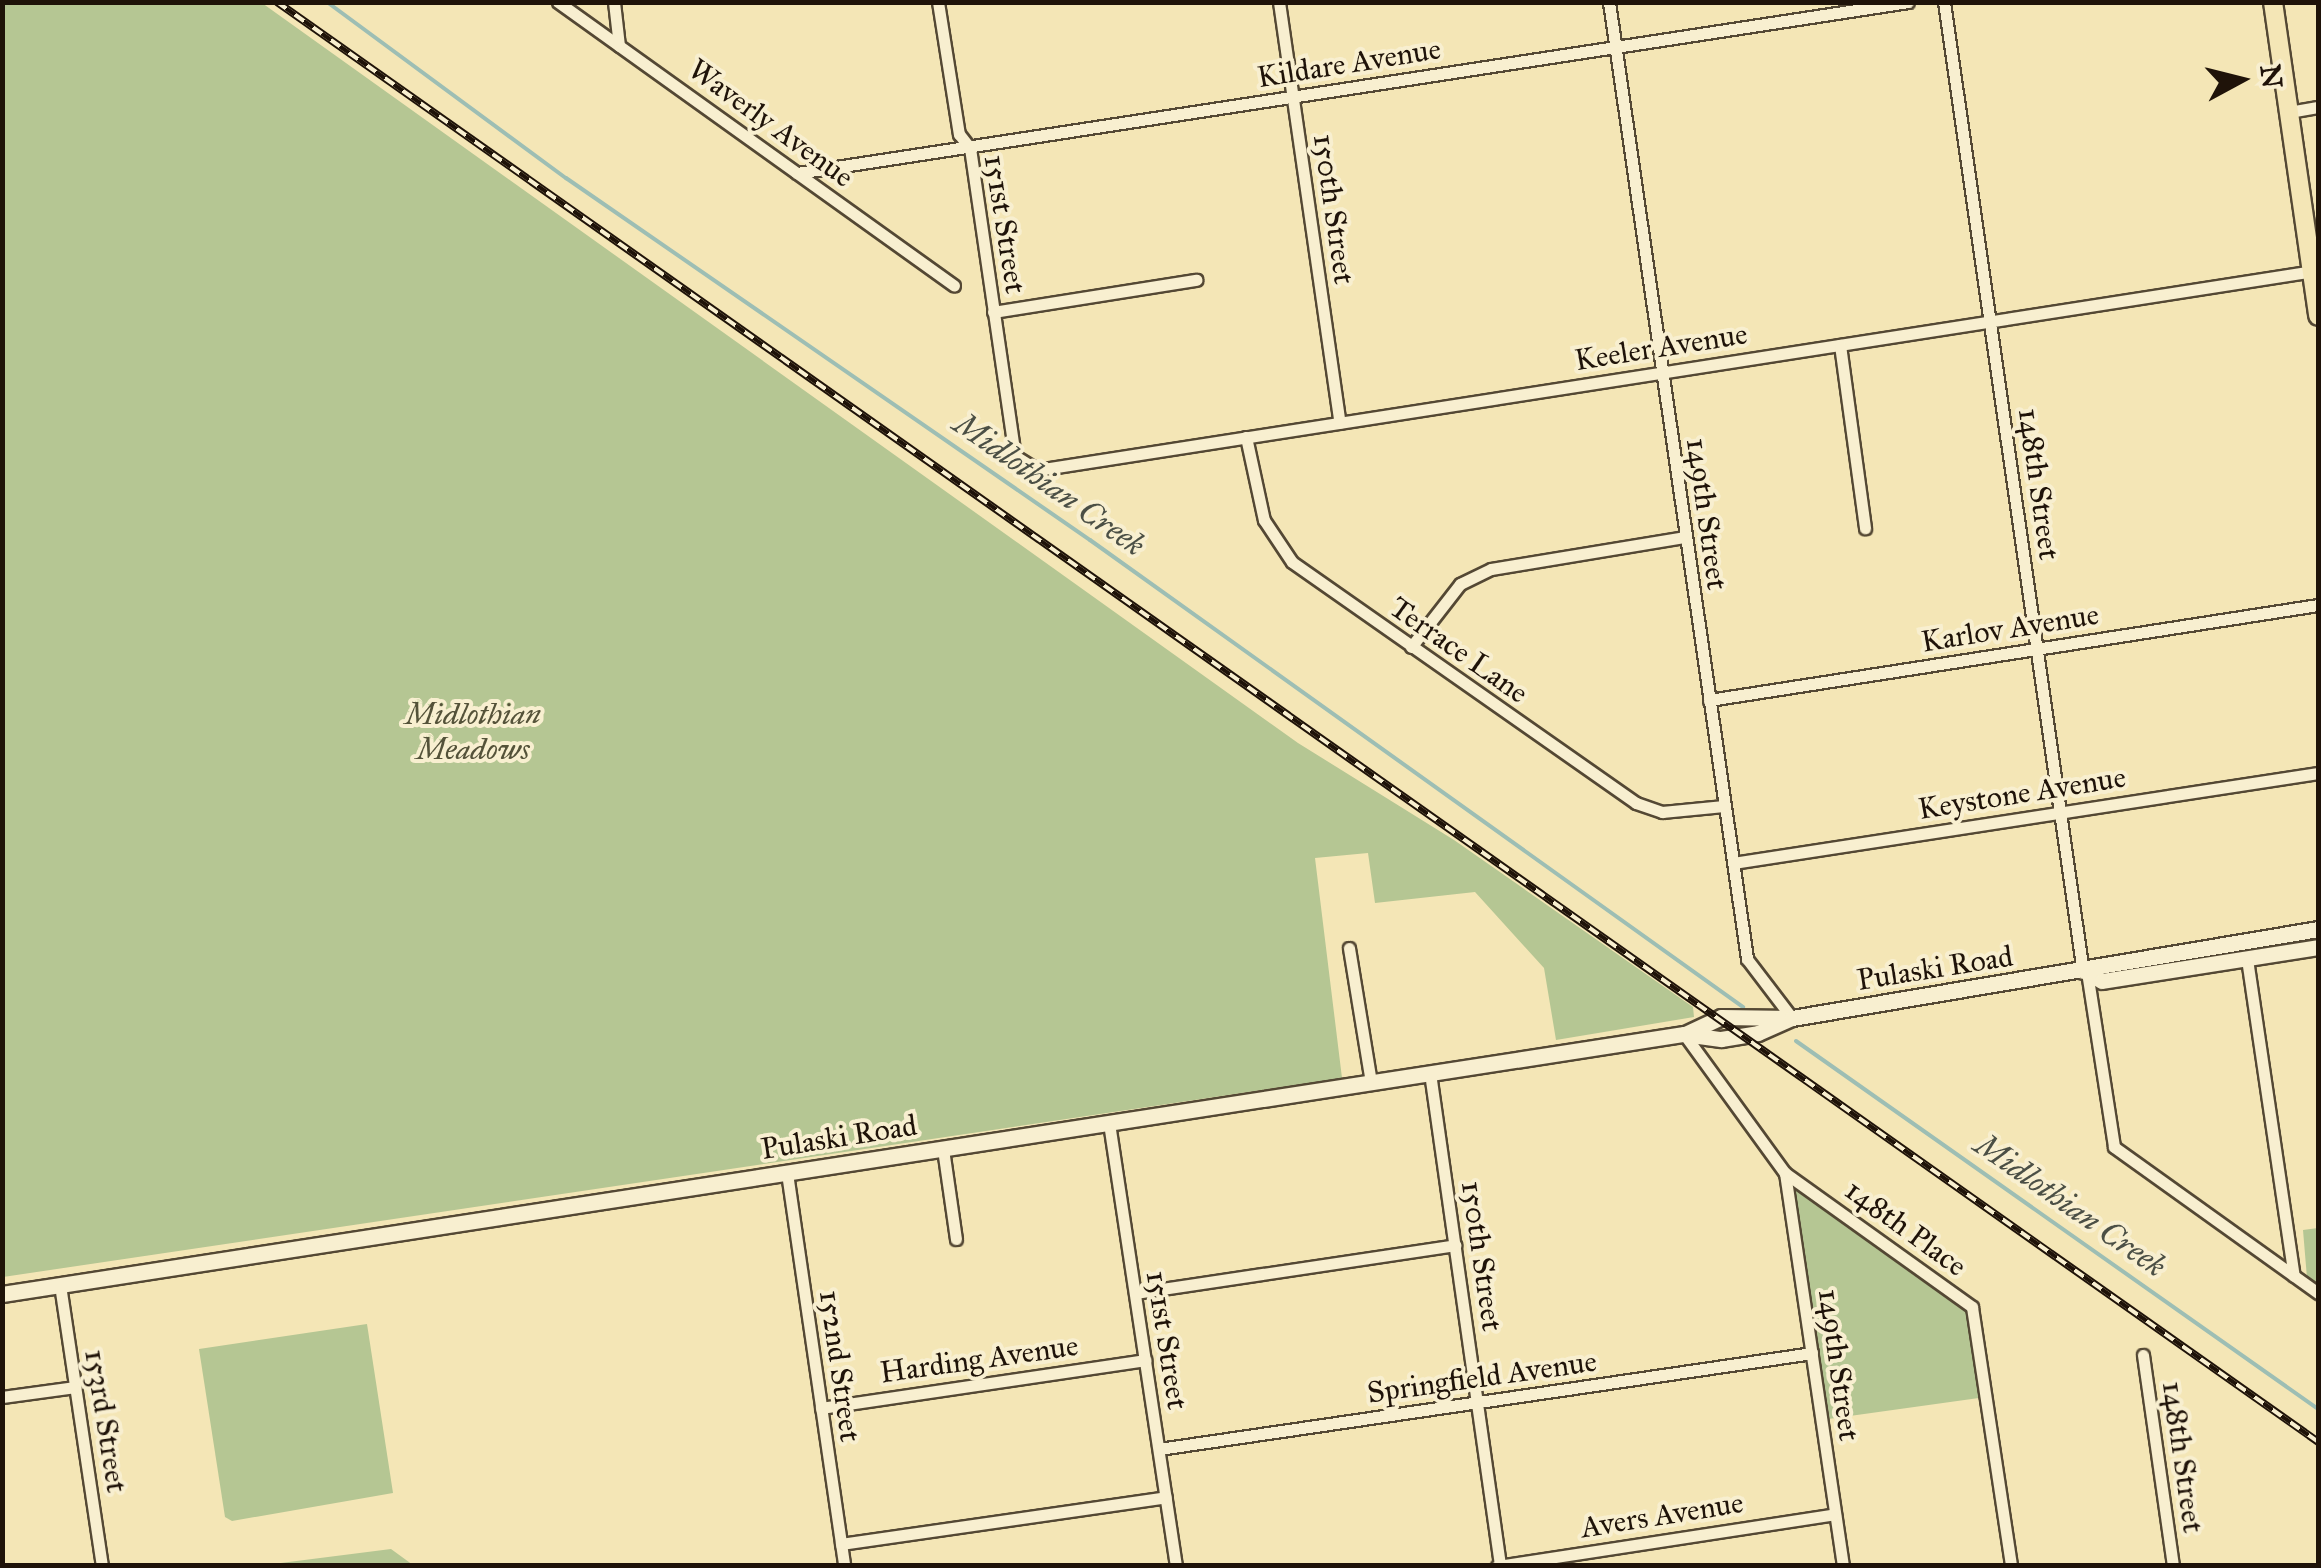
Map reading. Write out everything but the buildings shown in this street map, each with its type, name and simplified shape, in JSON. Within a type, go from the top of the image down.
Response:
[{"type":"main road","points":[[2273,2],[2315,271],[2318,316]]},
{"type":"main road","name":"Pulaski Road","points":[[2,1294],[1684,1034],[1746,1035],[1792,1018],[2085,972],[2099,962],[2318,929]]},
{"type":"main road","name":"Pulaski Road","points":[[2085,972],[2102,981],[2318,947]]},
{"type":"street","name":"Waverly Avenue","points":[[558,2],[954,286]]},
{"type":"street","points":[[614,2],[619,46]]},
{"type":"street","name":"151st Street","points":[[938,2],[958,134],[970,148],[1015,456]]},
{"type":"street","name":"150th Street","points":[[1278,2],[1340,423]]},
{"type":"street","name":"149th Street","points":[[1608,2],[1747,960],[1792,1018]]},
{"type":"street","name":"Kildare Avenue","points":[[797,173],[1908,2]]},
{"type":"street","name":"148th Street","points":[[1944,2],[2060,812],[2114,1147],[2294,1276]]},
{"type":"street","points":[[2289,112],[2318,108]]},
{"type":"street","name":"Keeler Avenue","points":[[1015,456],[1037,470],[2315,271]]},
{"type":"street","points":[[993,312],[1196,280]]},
{"type":"street","points":[[1840,344],[1865,528]]},
{"type":"street","name":"Terrace Lane","points":[[1246,437],[1257,500],[1276,544],[1411,647],[1636,804],[1662,812],[1724,806]]},
{"type":"street","points":[[1411,647],[1460,584],[1492,569],[1686,537]]},
{"type":"street","name":"Karlov Avenue","points":[[1709,700],[2318,606]]},
{"type":"street","name":"Keystone Avenue","points":[[1733,863],[2318,772]]},
{"type":"street","points":[[1349,948],[1371,1082]]},
{"type":"street","points":[[2246,958],[2294,1276],[2318,1293]]},
{"type":"street","name":"148th Place","points":[[1684,1034],[1785,1172],[1972,1307],[2011,1566]]},
{"type":"street","name":"150th Street","points":[[1430,1073],[1499,1565]]},
{"type":"street","name":"151st Street","points":[[1109,1123],[1176,1566]]},
{"type":"street","points":[[943,1148],[956,1239]]},
{"type":"street","name":"149th Street","points":[[1785,1172],[1842,1566]]},
{"type":"street","name":"152nd Street","points":[[786,1173],[844,1566]]},
{"type":"street","points":[[1135,1293],[1454,1245]]},
{"type":"street","name":"153rd Street","points":[[60,1285],[102,1566]]},
{"type":"street","name":"Springfield Avenue","points":[[1158,1448],[1812,1352]]},
{"type":"street","name":"148th Street","points":[[2143,1356],[2174,1566]]},
{"type":"street","name":"Harding Avenue","points":[[820,1408],[1145,1360]]},
{"type":"street","points":[[2,1397],[75,1388]]},
{"type":"street","points":[[841,1544],[1166,1497]]},
{"type":"street","name":"Avers Avenue","points":[[1499,1565],[1835,1514]]},
{"type":"green space","name":"Midlothian Meadows","points":[[3,2],[262,3],[1298,743],[1454,840],[1693,1007],[1694,1017],[1556,1040],[1544,968],[1475,892],[1375,903],[1368,853],[1315,858],[1342,1078],[3,1277]]},
{"type":"green space","points":[[1785,1173],[1972,1307],[1986,1397],[1821,1420]]},
{"type":"green space","points":[[2318,1228],[2318,1285],[2307,1278],[2303,1230]]},
{"type":"green space","points":[[367,1324],[393,1493],[232,1521],[225,1517],[199,1349]]},
{"type":"green space","points":[[391,1549],[413,1565],[265,1565]]},
{"type":"waterway","name":"Midlothian Creek","points":[[327,2],[566,178],[1090,540],[1743,1007]]},
{"type":"waterway","name":"Midlothian Creek","points":[[1796,1041],[2318,1409]]},
{"type":"railway","points":[[277,2],[2318,1442]]}]
